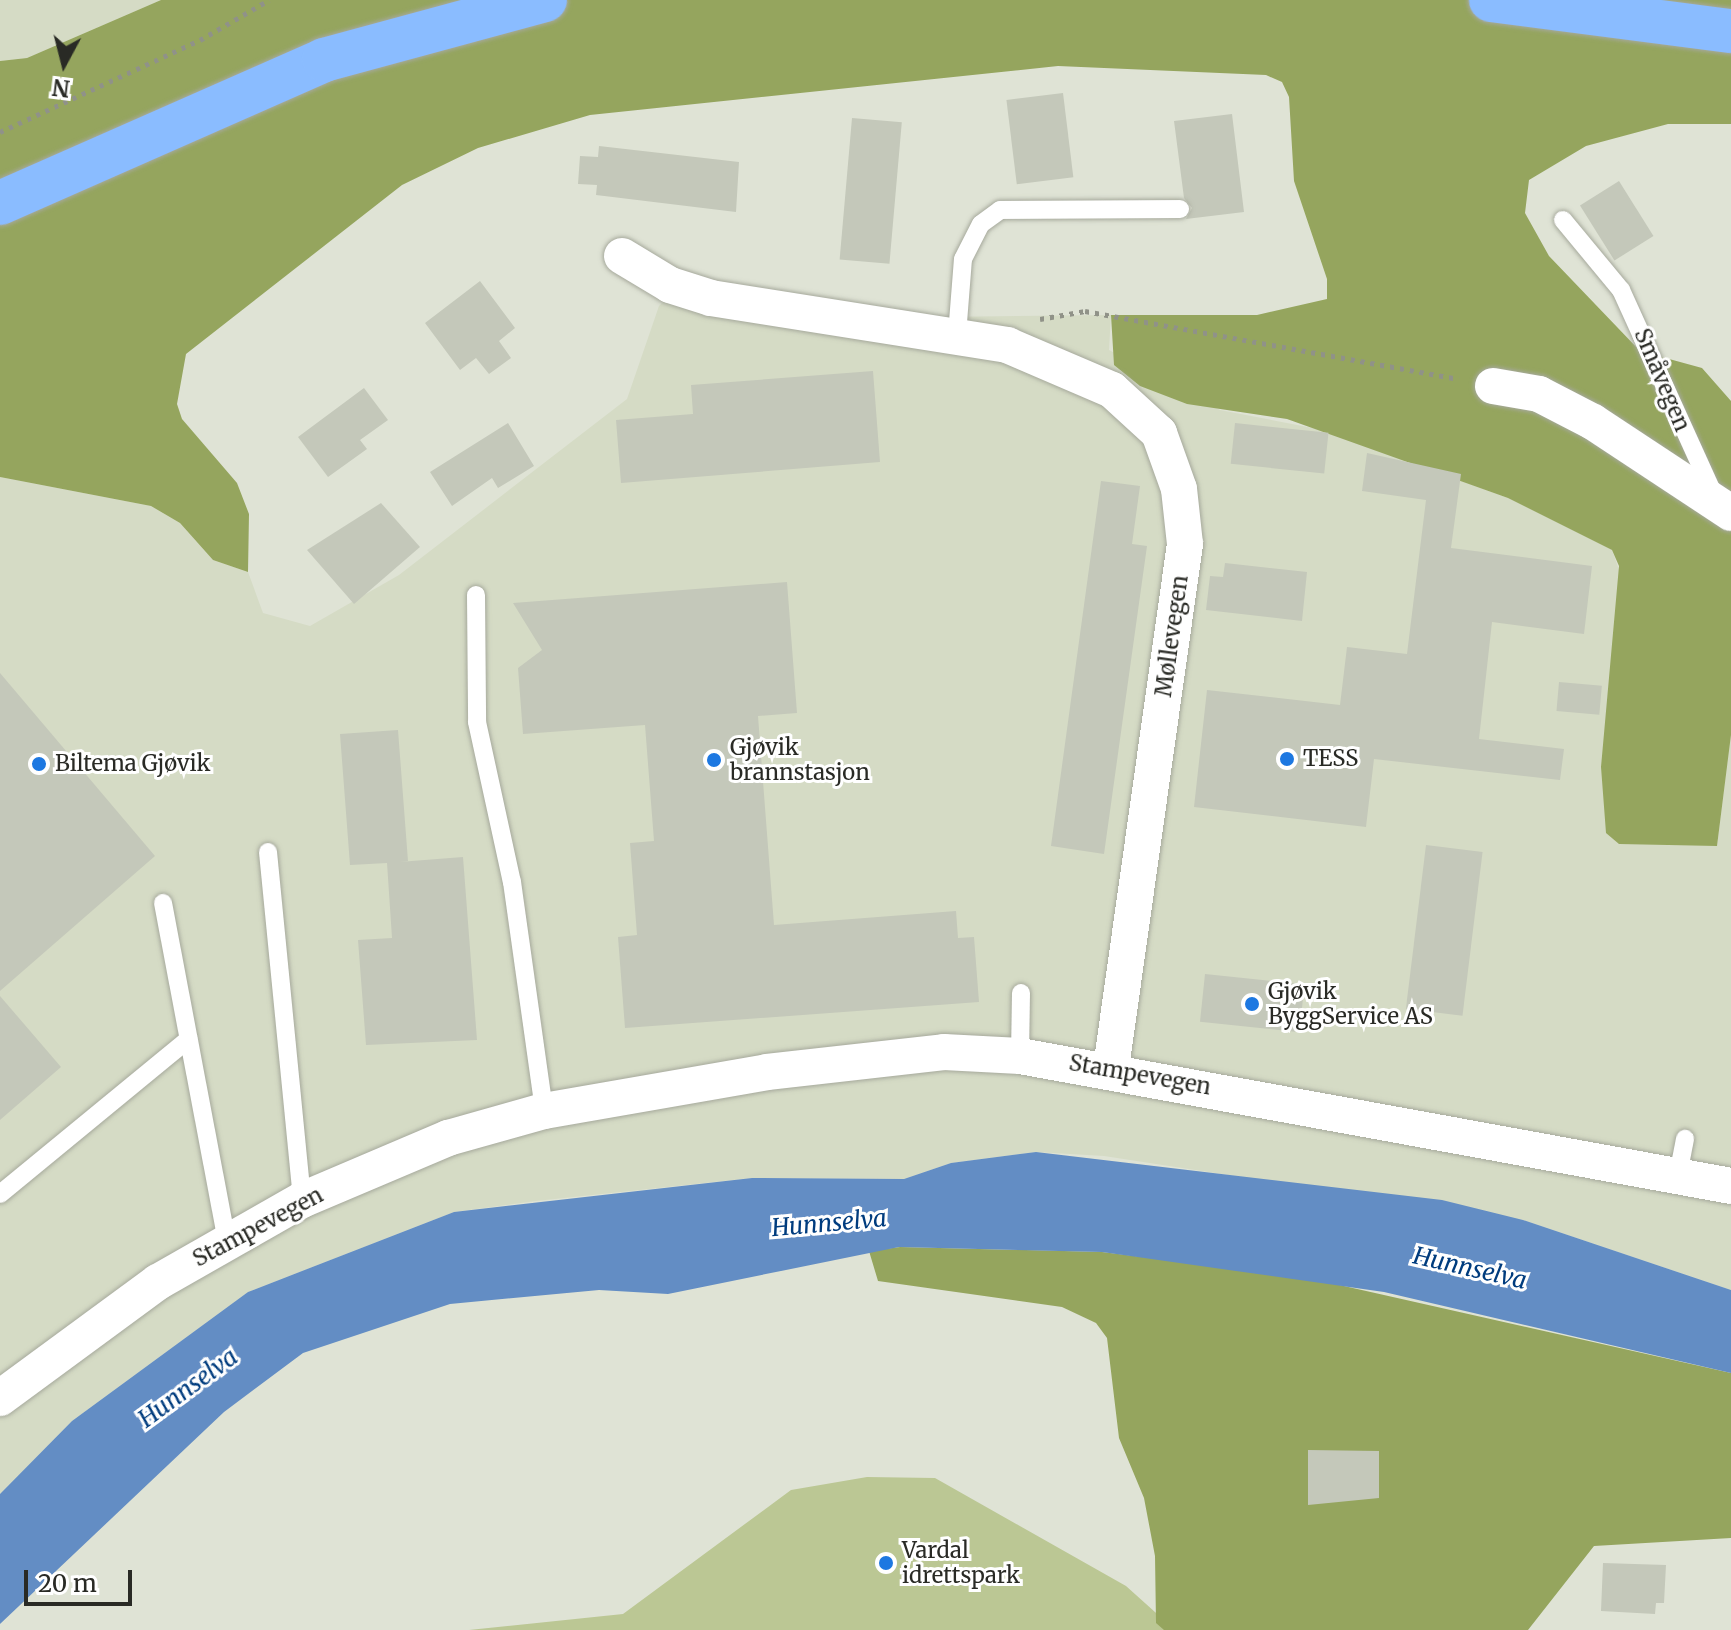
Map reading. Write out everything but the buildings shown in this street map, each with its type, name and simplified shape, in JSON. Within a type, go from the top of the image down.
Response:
[{"type":"highway","points":[[0,203],[324,60],[545,0]]},
{"type":"highway","points":[[1491,0],[1731,31]]},
{"type":"street","name":"Møllevegen","points":[[622,256],[711,298],[1007,345],[1112,390],[1159,433],[1179,489],[1185,544],[1111,1068]]},
{"type":"street","name":"Småvegen","points":[[1493,386],[1539,394],[1593,422],[1726,511]]},
{"type":"street","name":"Stampevegen","points":[[0,1398],[158,1282],[302,1200],[448,1138],[544,1111],[767,1072],[944,1052],[1020,1056],[1111,1068],[1731,1186]]},
{"type":"lane","points":[[957,335],[963,259],[981,224],[1000,210],[1180,209]]},
{"type":"lane","name":"Småvegen","points":[[1563,220],[1621,290],[1726,511]]},
{"type":"lane","points":[[476,595],[477,722],[512,882],[544,1111]]},
{"type":"lane","points":[[268,852],[302,1200]]},
{"type":"lane","points":[[163,903],[227,1242]]},
{"type":"lane","points":[[1020,1056],[1021,993]]},
{"type":"lane","points":[[0,1194],[189,1039]]},
{"type":"lane","points":[[1678,1175],[1685,1139]]},
{"type":"path","points":[[0,132],[200,40],[269,0]]},
{"type":"path","points":[[1028,322],[1085,311],[1493,386]]},
{"type":"shaded area","points":[[0,0],[161,0],[27,58],[0,61]]},
{"type":"shaded area","points":[[671,294],[939,317],[1111,315],[1109,350],[1220,410],[1318,429],[1508,498],[1612,550],[1717,846],[1731,735],[1731,1290],[1523,1220],[1104,1156],[1036,1152],[951,1163],[904,1179],[752,1178],[536,1201],[454,1212],[248,1292],[72,1421],[0,1494],[0,477],[151,506],[180,523],[213,560],[248,572],[263,613],[310,626],[399,575],[627,399],[659,306]]},
{"type":"green space","points":[[161,0],[1731,0],[1731,124],[1668,124],[1586,146],[1529,180],[1525,213],[1549,256],[1640,351],[1702,368],[1731,401],[1731,735],[1717,846],[1619,844],[1606,833],[1601,767],[1619,566],[1612,550],[1508,498],[1287,419],[1187,404],[1140,386],[1114,365],[1111,315],[1257,315],[1327,299],[1327,279],[1294,181],[1289,97],[1282,82],[1266,75],[1058,66],[590,115],[478,148],[402,185],[186,354],[177,404],[182,419],[237,483],[249,514],[248,572],[213,560],[180,523],[151,506],[0,477],[0,61],[27,58]]},
{"type":"green space","points":[[900,1247],[1102,1252],[1304,1277],[1731,1373],[1731,1538],[1594,1546],[1528,1630],[1164,1630],[1156,1623],[1155,1556],[1144,1498],[1119,1438],[1107,1338],[1096,1323],[1062,1307],[878,1281],[869,1251]]},
{"type":"green space","name":"Vardal idrettspark","points":[[867,1477],[935,1478],[1126,1586],[1175,1630],[469,1630],[623,1614],[791,1490]]},
{"type":"water","name":"Hunnselva","points":[[1036,1152],[1442,1200],[1523,1220],[1731,1290],[1731,1373],[1384,1292],[1102,1252],[899,1247],[668,1294],[599,1290],[450,1304],[303,1353],[224,1412],[0,1624],[0,1494],[72,1421],[248,1292],[454,1212],[752,1178],[904,1179],[951,1163]]},
{"type":"place","name":"TESS","points":[[1287,759]]},
{"type":"place","name":"Gjøvik brannstasjon","points":[[714,760]]},
{"type":"place","name":"Biltema Gjøvik","points":[[39,764]]},
{"type":"place","name":"Gjøvik ByggService AS","points":[[1252,1004]]},
{"type":"place","name":"Vardal idrettspark","points":[[886,1563]]}]
